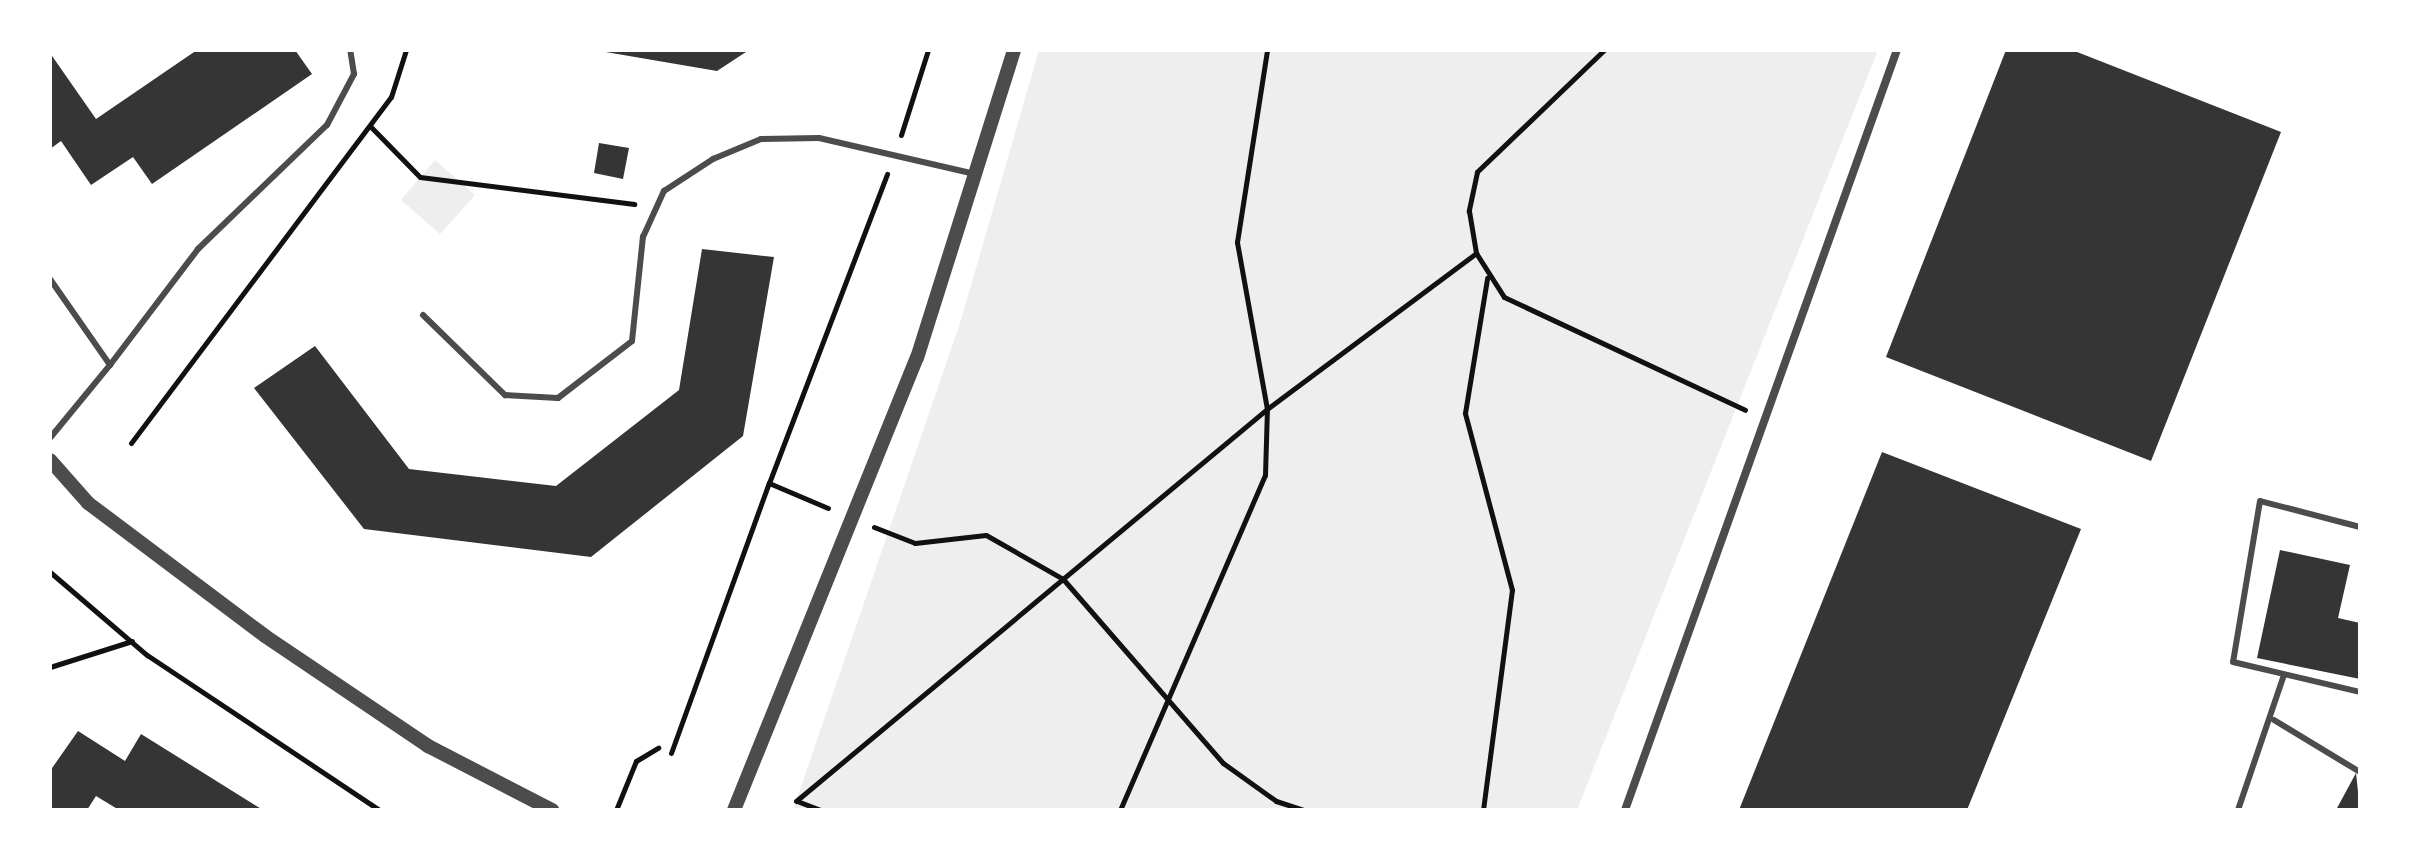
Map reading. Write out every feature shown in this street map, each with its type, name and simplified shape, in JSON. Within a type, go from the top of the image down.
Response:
[{"type":"street","points":[[734,810],[854,519],[979,175],[1014,50]]},
{"type":"street","points":[[1625,810],[1760,417],[1897,50]]},
{"type":"street","points":[[50,460],[88,503],[265,636],[428,746],[552,810]]},
{"type":"lane","points":[[50,438],[198,249],[327,125],[354,74],[350,50]]},
{"type":"lane","points":[[423,315],[505,395],[558,398],[632,341],[643,237],[656,208],[676,183],[761,139],[819,138],[895,151],[979,175]]},
{"type":"lane","points":[[50,279],[110,365]]},
{"type":"lane","points":[[2360,527],[2260,501],[2233,662],[2360,692]]},
{"type":"lane","points":[[2238,810],[2274,720],[2284,675]]},
{"type":"lane","points":[[2274,720],[2360,772]]},
{"type":"path","points":[[131,443],[391,97],[406,50]]},
{"type":"path","points":[[671,753],[895,151],[928,50]]},
{"type":"path","points":[[1120,810],[1170,701],[1265,475],[1267,409],[1237,242],[1267,50]]},
{"type":"path","points":[[1604,50],[1477,172],[1469,211],[1476,253],[1487,277],[1523,308],[1760,417]]},
{"type":"path","points":[[370,126],[420,177],[656,208]]},
{"type":"path","points":[[821,810],[796,801],[1267,409],[1476,253]]},
{"type":"path","points":[[1483,810],[1512,590],[1465,413],[1487,277]]},
{"type":"path","points":[[769,483],[915,543],[986,535],[1063,579],[1223,763],[1276,801],[1303,810]]},
{"type":"path","points":[[50,572],[132,641],[379,810]]},
{"type":"path","points":[[50,667],[132,641]]},
{"type":"path","points":[[616,810],[636,761],[658,748]]},
{"type":"shaded area","points":[[1039,50],[1878,50],[1577,810],[793,810],[961,320]]},
{"type":"shaded area","points":[[435,160],[475,195],[440,234],[401,200]]},
{"type":"building","points":[[197,50],[295,50],[312,74],[152,184],[133,157],[91,185],[61,141],[50,149],[50,53],[96,119]]},
{"type":"building","points":[[594,50],[749,50],[717,71]]},
{"type":"building","points":[[2006,50],[2072,50],[2281,132],[2151,461],[1886,357]]},
{"type":"building","points":[[599,143],[629,148],[623,179],[594,173]]},
{"type":"building","points":[[702,249],[774,257],[743,436],[591,557],[364,529],[254,388],[315,346],[409,469],[556,486],[679,390]]},
{"type":"building","points":[[1882,452],[2081,529],[1967,810],[1739,810]]},
{"type":"building","points":[[2280,550],[2350,565],[2338,618],[2360,623],[2360,679],[2257,658]]},
{"type":"building","points":[[78,731],[125,761],[141,734],[263,810],[119,810],[96,796],[87,810],[50,810],[50,771]]},
{"type":"building","points":[[2356,773],[2360,810],[2336,810]]}]
